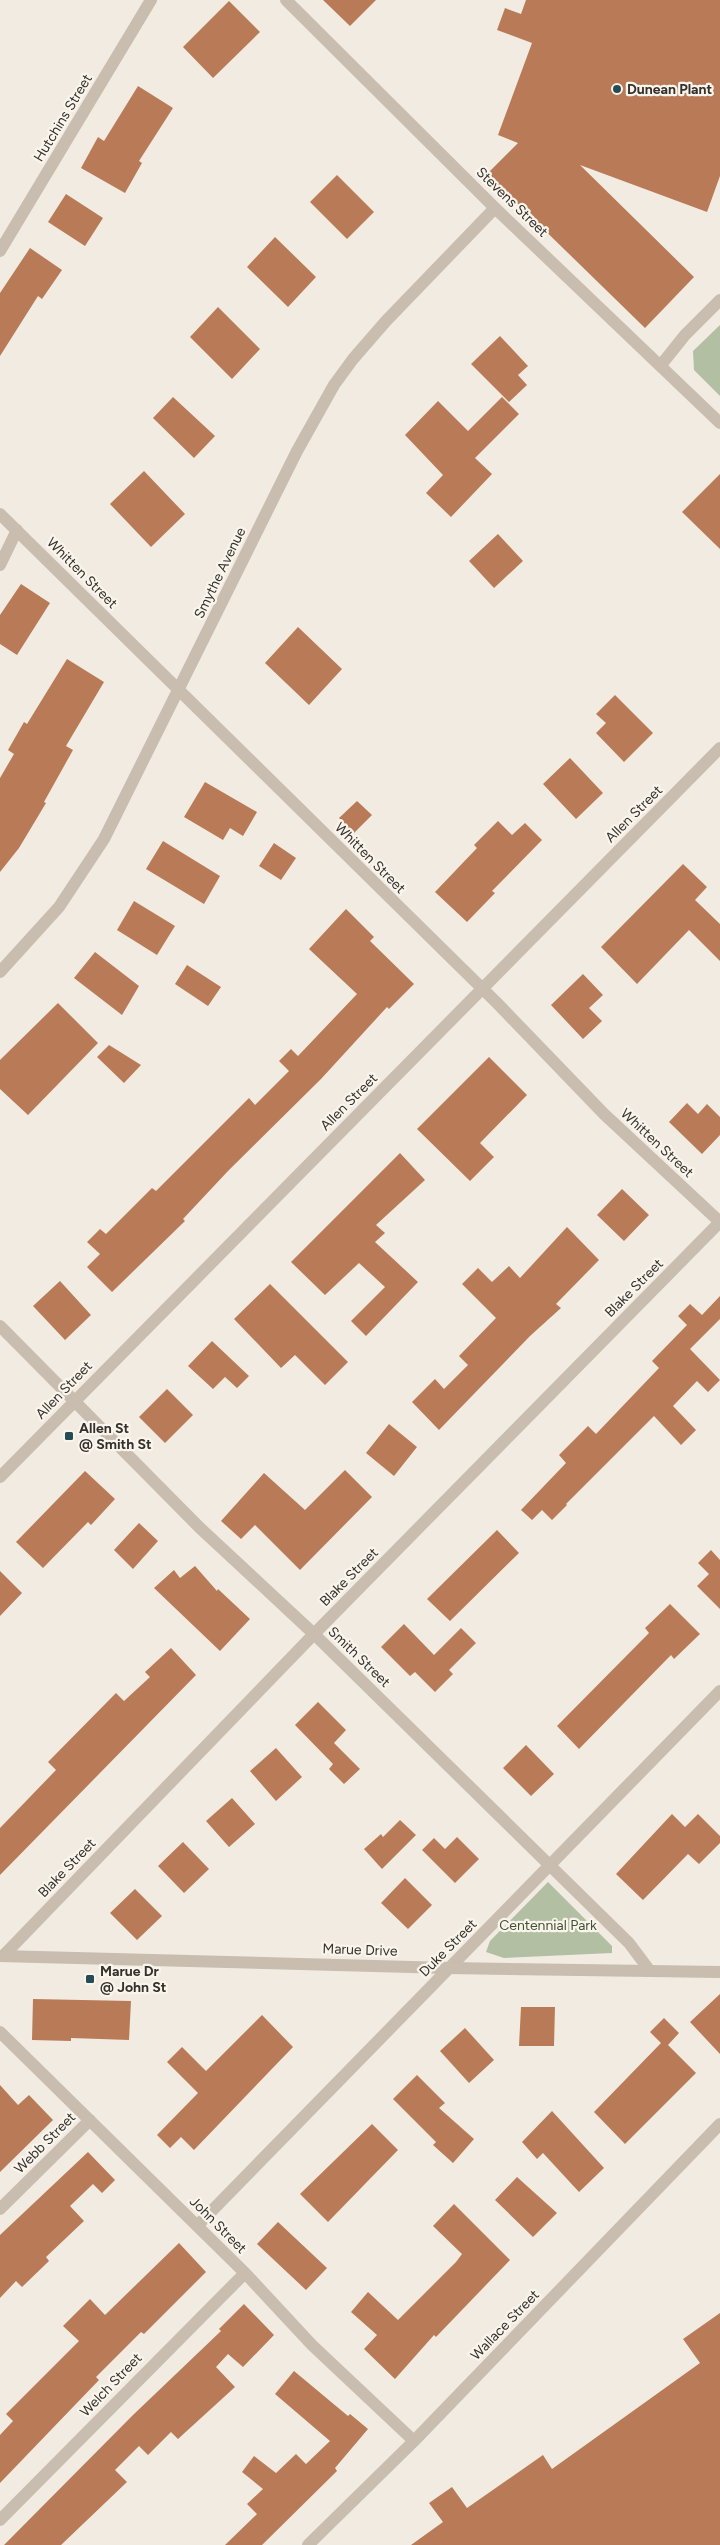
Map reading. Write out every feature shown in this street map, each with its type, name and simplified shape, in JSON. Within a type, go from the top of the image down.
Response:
[{"type":"street","name":"Hutchins Street","points":[[0,251],[151,0]]},
{"type":"street","name":"Stevens Street","points":[[286,0],[495,208],[720,423]]},
{"type":"street","name":"Smythe Avenue","points":[[0,972],[59,907],[104,839],[297,451],[334,385],[353,359],[386,321],[495,208]]},
{"type":"street","points":[[661,365],[685,335],[720,300]]},
{"type":"street","name":"Whitten Street","points":[[0,514],[483,988],[604,1114],[720,1222]]},
{"type":"street","points":[[0,565],[17,530]]},
{"type":"street","name":"Allen Street","points":[[0,1477],[720,748]]},
{"type":"street","name":"Blake Street","points":[[1,1956],[314,1634],[720,1222]]},
{"type":"street","name":"Smith Street","points":[[0,1326],[76,1400],[199,1527],[314,1634],[630,1943],[650,1971]]},
{"type":"street","name":"Duke Street","points":[[197,2226],[720,1691]]},
{"type":"street","name":"Marue Drive","points":[[1,1956],[448,1968],[720,1972]]},
{"type":"street","name":"John Street","points":[[0,2032],[244,2273],[312,2345],[414,2441]]},
{"type":"street","name":"Webb Street","points":[[0,2210],[90,2120]]},
{"type":"street","name":"Wallace Street","points":[[308,2545],[414,2441],[720,2124]]},
{"type":"street","name":"Welch Street","points":[[0,2520],[244,2273]]},
{"type":"green space","points":[[720,325],[720,396],[694,370],[693,351]]},
{"type":"green space","name":"Centennial Park","points":[[548,1882],[612,1946],[612,1953],[504,1958],[486,1952],[490,1941]]},
{"type":"building","points":[[323,0],[376,0],[350,26]]},
{"type":"building","name":"Dunean Plant","points":[[526,0],[720,0],[720,176],[707,212],[580,165],[694,277],[645,328],[487,174],[518,143],[498,135],[532,43],[497,30],[505,8],[521,14]]},
{"type":"building","points":[[229,1],[260,32],[213,78],[183,47]]},
{"type":"building","points":[[138,86],[173,108],[139,161],[142,163],[125,193],[81,168],[98,137],[104,141]]},
{"type":"building","points":[[337,175],[374,212],[347,239],[310,202]]},
{"type":"building","points":[[66,194],[103,218],[85,246],[48,222]]},
{"type":"building","points":[[275,237],[316,277],[288,307],[247,267]]},
{"type":"building","points":[[30,248],[62,270],[42,299],[38,296],[0,356],[0,293]]},
{"type":"building","points":[[218,307],[260,349],[232,379],[190,337]]},
{"type":"building","points":[[500,336],[528,366],[518,375],[527,385],[509,402],[471,364]]},
{"type":"building","points":[[173,397],[215,436],[194,458],[153,418]]},
{"type":"building","points":[[502,397],[519,414],[475,458],[492,474],[451,517],[426,493],[443,475],[405,435],[438,401],[468,431]]},
{"type":"building","points":[[144,471],[185,514],[151,547],[110,504]]},
{"type":"building","points":[[720,474],[720,549],[682,512]]},
{"type":"building","points":[[498,534],[523,561],[494,588],[469,561]]},
{"type":"building","points":[[21,584],[50,603],[17,655],[0,644],[0,615]]},
{"type":"building","points":[[298,627],[342,669],[309,705],[265,663]]},
{"type":"building","points":[[67,659],[104,682],[66,746],[73,750],[44,802],[46,803],[19,848],[0,872],[0,778],[14,754],[8,750],[24,722],[27,724]]},
{"type":"building","points":[[615,695],[653,733],[624,762],[596,733],[606,723],[596,714]]},
{"type":"building","points":[[570,758],[603,793],[576,819],[543,784]]},
{"type":"building","points":[[205,782],[257,812],[243,836],[230,828],[223,840],[184,817]]},
{"type":"building","points":[[357,801],[372,815],[354,833],[339,818]]},
{"type":"building","points":[[498,821],[512,835],[525,823],[542,840],[492,891],[495,893],[467,922],[435,892],[477,848],[474,845]]},
{"type":"building","points":[[163,841],[220,876],[204,904],[146,869]]},
{"type":"building","points":[[274,843],[296,858],[281,880],[259,866]]},
{"type":"building","points":[[683,864],[707,887],[695,900],[720,924],[720,961],[689,930],[637,984],[601,947]]},
{"type":"building","points":[[134,901],[175,926],[157,955],[117,930]]},
{"type":"building","points":[[346,909],[374,937],[370,941],[414,984],[389,1009],[387,1007],[321,1079],[228,1171],[183,1219],[185,1221],[112,1292],[87,1267],[100,1254],[87,1242],[100,1229],[106,1234],[152,1188],[156,1191],[249,1098],[255,1105],[289,1071],[279,1061],[291,1049],[298,1056],[357,994],[309,949]]},
{"type":"building","points":[[95,952],[139,986],[122,1015],[74,978]]},
{"type":"building","points":[[187,965],[221,987],[208,1006],[175,984]]},
{"type":"building","points":[[583,974],[603,995],[589,1008],[602,1021],[583,1039],[551,1005]]},
{"type":"building","points":[[58,1003],[98,1043],[28,1115],[0,1089],[0,1060]]},
{"type":"building","points":[[109,1045],[141,1065],[124,1083],[97,1057]]},
{"type":"building","points":[[489,1057],[527,1095],[480,1143],[494,1157],[470,1181],[417,1129]]},
{"type":"building","points":[[687,1103],[698,1114],[707,1104],[720,1117],[720,1135],[702,1154],[669,1122]]},
{"type":"building","points":[[400,1153],[425,1180],[376,1225],[385,1233],[375,1242],[418,1282],[366,1336],[351,1321],[385,1287],[359,1263],[325,1295],[291,1262]]},
{"type":"building","points":[[622,1189],[649,1215],[624,1241],[597,1215]]},
{"type":"building","points":[[567,1227],[599,1260],[556,1304],[561,1308],[530,1336],[439,1430],[412,1402],[435,1379],[444,1389],[468,1365],[459,1356],[496,1318],[462,1284],[478,1268],[492,1282],[509,1266],[520,1278]]},
{"type":"building","points":[[60,1281],[91,1315],[65,1340],[33,1306]]},
{"type":"building","points":[[270,1284],[348,1362],[325,1385],[295,1355],[281,1368],[234,1319]]},
{"type":"building","points":[[720,1296],[720,1319],[690,1349],[720,1380],[708,1392],[697,1381],[673,1406],[696,1430],[681,1445],[654,1416],[552,1520],[542,1510],[532,1520],[521,1510],[566,1463],[559,1455],[588,1426],[596,1434],[659,1368],[652,1361],[687,1325],[678,1316],[690,1304],[702,1315]]},
{"type":"building","points":[[212,1341],[249,1376],[237,1388],[225,1377],[213,1389],[188,1366]]},
{"type":"building","points":[[167,1389],[193,1415],[165,1443],[139,1417]]},
{"type":"building","points":[[389,1424],[417,1447],[394,1476],[366,1453]]},
{"type":"building","points":[[345,1470],[372,1497],[300,1570],[255,1525],[241,1539],[221,1521],[264,1473],[305,1510]]},
{"type":"building","points":[[85,1471],[115,1499],[91,1525],[88,1522],[43,1568],[16,1542]]},
{"type":"building","points":[[139,1523],[158,1541],[133,1569],[114,1550]]},
{"type":"building","points":[[497,1530],[519,1553],[450,1621],[427,1599]]},
{"type":"building","points":[[711,1550],[720,1560],[720,1609],[697,1586],[709,1574],[698,1563]]},
{"type":"building","points":[[195,1566],[217,1591],[218,1589],[250,1619],[220,1651],[154,1588],[174,1570],[180,1578]]},
{"type":"building","points":[[0,1571],[22,1593],[0,1616]]},
{"type":"building","points":[[670,1604],[700,1634],[674,1659],[671,1655],[579,1749],[557,1726],[649,1633],[645,1628]]},
{"type":"building","points":[[404,1624],[434,1655],[461,1628],[476,1643],[449,1670],[453,1674],[435,1692],[415,1672],[410,1676],[381,1647]]},
{"type":"building","points":[[171,1648],[196,1675],[0,1875],[0,1828],[56,1770],[48,1762],[116,1693],[124,1701],[150,1677],[145,1672]]},
{"type":"building","points":[[318,1702],[346,1730],[334,1743],[360,1769],[344,1784],[329,1769],[333,1764],[295,1725]]},
{"type":"building","points":[[526,1745],[554,1774],[531,1796],[503,1768]]},
{"type":"building","points":[[276,1748],[302,1777],[276,1801],[250,1771]]},
{"type":"building","points":[[232,1798],[255,1824],[229,1847],[206,1821]]},
{"type":"building","points":[[672,1814],[685,1827],[698,1814],[720,1836],[720,1843],[699,1864],[688,1854],[643,1900],[616,1874]]},
{"type":"building","points":[[400,1820],[416,1835],[382,1869],[364,1849],[381,1834],[383,1837]]},
{"type":"building","points":[[457,1837],[479,1859],[455,1883],[422,1850],[434,1838],[445,1849]]},
{"type":"building","points":[[183,1842],[209,1869],[184,1893],[158,1866]]},
{"type":"building","points":[[405,1878],[432,1905],[408,1929],[381,1903]]},
{"type":"building","points":[[135,1889],[162,1916],[137,1940],[110,1913]]},
{"type":"building","points":[[720,1994],[720,2054],[690,2022]]},
{"type":"building","points":[[33,1999],[131,2001],[129,2040],[71,2038],[71,2041],[32,2040]]},
{"type":"building","points":[[521,2007],[555,2007],[554,2046],[519,2046]]},
{"type":"building","points":[[262,2015],[293,2047],[194,2150],[181,2137],[170,2148],[157,2135],[198,2093],[167,2062],[182,2047],[206,2071]]},
{"type":"building","points":[[664,2018],[679,2033],[668,2045],[696,2073],[625,2144],[594,2112],[661,2043],[650,2032]]},
{"type":"building","points":[[465,2028],[494,2060],[469,2083],[440,2051]]},
{"type":"building","points":[[417,2075],[445,2103],[439,2108],[474,2139],[453,2163],[433,2145],[436,2142],[393,2099]]},
{"type":"building","points":[[0,2085],[18,2105],[29,2095],[53,2120],[0,2172]]},
{"type":"building","points":[[552,2111],[604,2168],[579,2192],[543,2153],[537,2159],[522,2142]]},
{"type":"building","points":[[372,2124],[398,2150],[328,2222],[300,2194]]},
{"type":"building","points":[[88,2152],[115,2180],[102,2193],[93,2184],[70,2206],[84,2221],[46,2257],[49,2261],[22,2287],[16,2281],[0,2298],[0,2235]]},
{"type":"building","points":[[517,2177],[557,2213],[533,2237],[495,2200]]},
{"type":"building","points":[[454,2204],[510,2260],[436,2337],[434,2335],[395,2379],[364,2349],[377,2335],[351,2312],[368,2292],[398,2320],[456,2262],[462,2254],[433,2226]]},
{"type":"building","points":[[278,2222],[327,2268],[306,2290],[257,2244]]},
{"type":"building","points":[[179,2243],[206,2272],[144,2334],[141,2332],[96,2377],[99,2380],[0,2483],[0,2435],[13,2421],[6,2414],[79,2341],[63,2326],[90,2299],[105,2315]]},
{"type":"building","points":[[244,2304],[274,2335],[243,2367],[228,2354],[216,2367],[235,2387],[178,2439],[171,2432],[148,2455],[139,2446],[115,2470],[127,2482],[61,2545],[4,2545],[133,2415],[221,2331],[219,2329]]},
{"type":"building","points":[[720,2313],[720,2545],[411,2545],[443,2522],[429,2503],[452,2487],[467,2508],[543,2455],[552,2469],[700,2363],[683,2339]]},
{"type":"building","points":[[294,2371],[348,2416],[350,2414],[368,2429],[335,2468],[337,2471],[262,2545],[225,2545],[257,2514],[247,2504],[263,2489],[242,2472],[254,2456],[276,2473],[296,2454],[306,2464],[330,2441],[275,2394]]},
{"type":"place","name":"Dunean Plant","points":[[617,89]]},
{"type":"place","name":"Allen St @ Smith St","points":[[69,1436]]},
{"type":"place","name":"Marue Dr @ John St","points":[[90,1979]]}]
